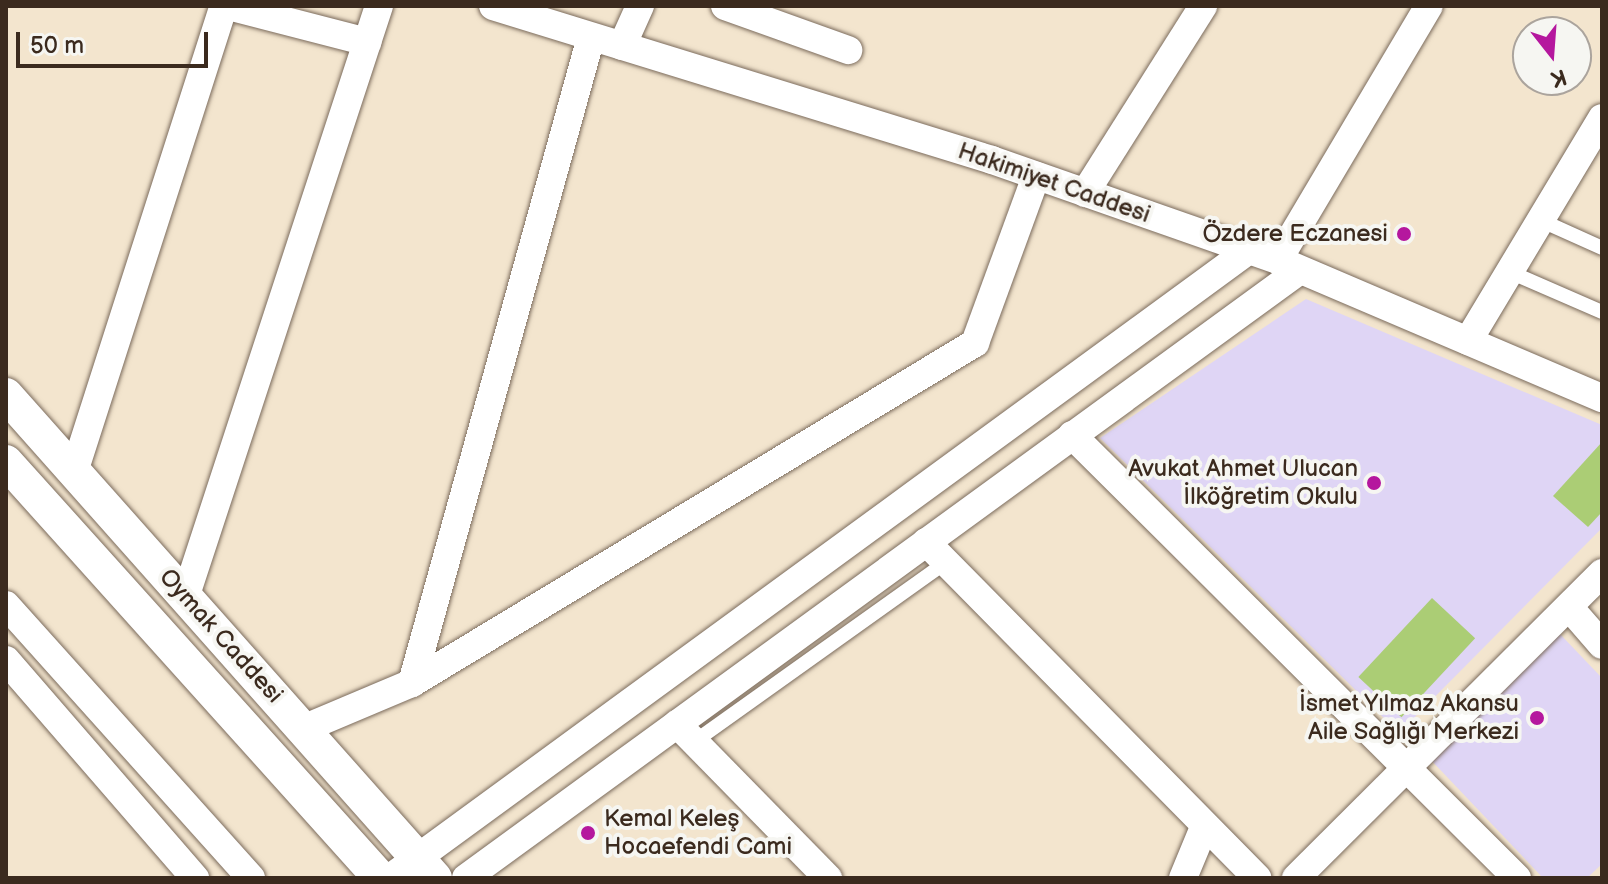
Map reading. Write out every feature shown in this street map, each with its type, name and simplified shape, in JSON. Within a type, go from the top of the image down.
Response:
[{"type":"street","points":[[74,472],[226,6],[367,42]]},
{"type":"street","points":[[186,595],[379,6]]},
{"type":"street","name":"Hakimiyet Caddesi","points":[[493,6],[1036,176],[1249,250],[1602,398]]},
{"type":"street","points":[[622,46],[640,6]]},
{"type":"street","points":[[725,6],[848,50]]},
{"type":"street","points":[[1085,193],[1203,6]]},
{"type":"street","points":[[466,878],[686,733],[936,552],[1072,435],[1289,265],[1429,6]]},
{"type":"street","points":[[412,683],[591,37]]},
{"type":"street","points":[[1468,341],[1602,118]]},
{"type":"street","points":[[303,729],[412,683],[975,343],[1036,176]]},
{"type":"street","points":[[390,878],[426,868],[1249,250]]},
{"type":"street","name":"Oymak Caddesi","points":[[6,395],[426,868]]},
{"type":"street","points":[[1072,435],[1411,769],[1517,878]]},
{"type":"street","name":"Oymak Caddesi","points":[[6,462],[380,878]]},
{"type":"street","points":[[936,552],[1257,878]]},
{"type":"street","points":[[1296,878],[1411,769],[1602,573]]},
{"type":"street","points":[[6,605],[251,878]]},
{"type":"street","points":[[1569,607],[1602,645]]},
{"type":"street","points":[[6,660],[195,878]]},
{"type":"street","points":[[686,733],[828,878]]},
{"type":"street","points":[[1183,878],[1205,825]]},
{"type":"lane","points":[[1540,220],[1602,248]]},
{"type":"lane","points":[[1510,272],[1602,312]]},
{"type":"shaded area","name":"Avukat Ahmet Ulucan İlköğretim Okulu","points":[[1306,299],[1602,425],[1602,528],[1399,733],[1100,438]]},
{"type":"shaded area","name":"İsmet Yılmaz Akansu Aile Sağlığı Merkezi","points":[[1560,634],[1602,678],[1602,864],[1587,878],[1543,878],[1429,758]]},
{"type":"green space","points":[[1602,442],[1602,512],[1588,527],[1553,496]]},
{"type":"green space","points":[[1432,598],[1475,638],[1401,717],[1358,677]]},
{"type":"place","name":"Özdere Eczanesi","points":[[1404,234]]},
{"type":"place","name":"Avukat Ahmet Ulucan İlköğretim Okulu","points":[[1374,483]]},
{"type":"place","name":"İsmet Yılmaz Akansu Aile Sağlığı Merkezi","points":[[1537,718]]},
{"type":"place","name":"Kemal Keleş Hocaefendi Cami","points":[[588,833]]}]
